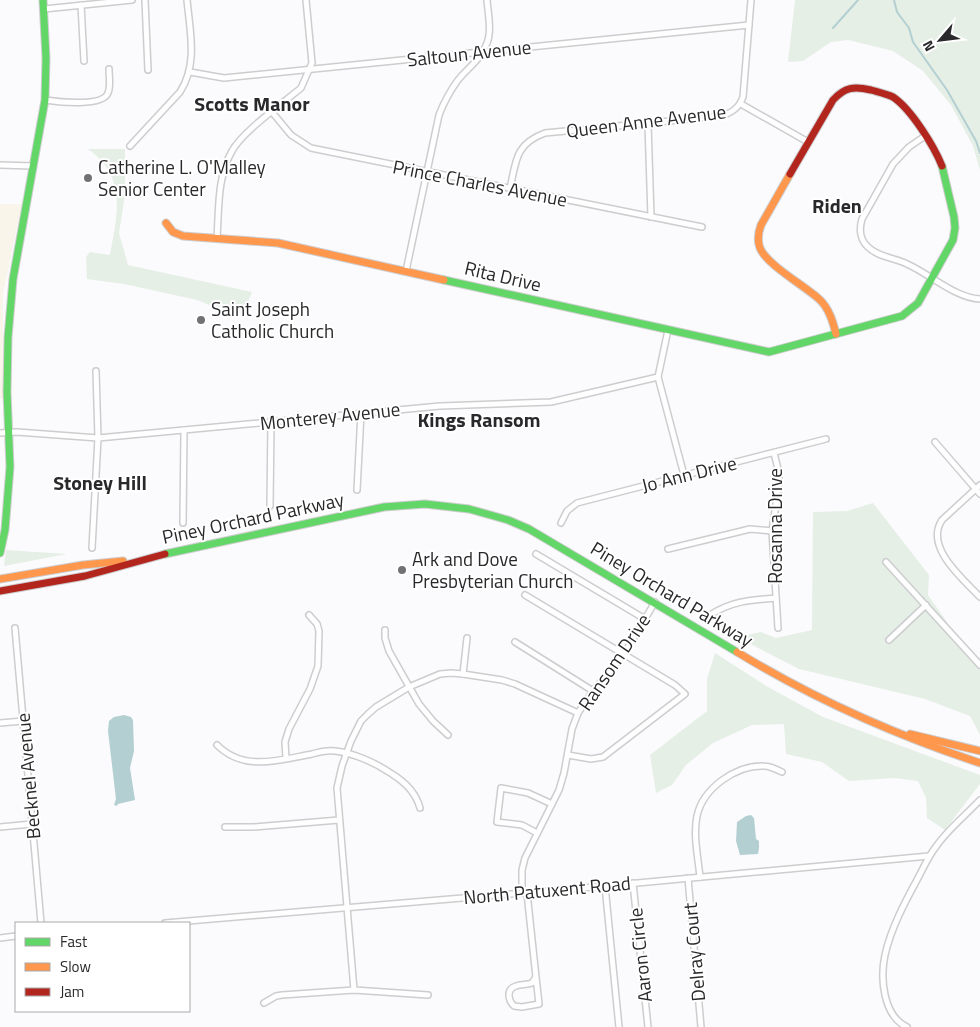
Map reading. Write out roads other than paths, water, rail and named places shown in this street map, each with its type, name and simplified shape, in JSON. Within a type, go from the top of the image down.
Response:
[{"type":"street","points":[[0,553],[5,530],[8,498],[10,433],[8,364],[12,295],[45,100],[46,58],[43,0]]},
{"type":"street","points":[[44,9],[132,0]]},
{"type":"street","points":[[145,0],[148,70]]},
{"type":"street","points":[[130,146],[180,92],[190,72],[192,55],[187,0]]},
{"type":"street","points":[[217,238],[220,188],[227,161],[233,149],[242,138],[300,88],[312,63],[306,0]]},
{"type":"street","points":[[406,271],[439,114],[446,98],[457,81],[482,52],[488,42],[487,0]]},
{"type":"street","name":"Queen Anne Avenue","points":[[510,188],[516,161],[521,149],[527,142],[545,133],[721,116],[729,113],[741,104],[751,0]]},
{"type":"street","points":[[82,5],[84,60]]},
{"type":"street","name":"Saltoun Avenue","points":[[190,72],[224,78],[750,25]]},
{"type":"street","points":[[45,100],[99,102],[108,93],[108,70]]},
{"type":"street","name":"Rita Drive","points":[[166,223],[173,232],[183,236],[278,242],[769,352],[836,334],[902,316],[918,303],[953,240],[955,228],[945,173],[940,161],[907,110],[891,96],[862,88],[849,88],[840,92],[833,100],[758,233],[760,248],[765,256],[820,300],[828,309],[836,334]]},
{"type":"street","points":[[741,104],[808,142]]},
{"type":"street","name":"Prince Charles Avenue","points":[[272,112],[291,135],[311,148],[702,227]]},
{"type":"street","points":[[648,124],[651,217]]},
{"type":"street","points":[[925,136],[909,147],[893,164],[862,219],[860,228],[862,237],[866,246],[874,252],[908,264],[964,296],[980,298]]},
{"type":"street","points":[[0,165],[33,166]]},
{"type":"street","points":[[668,330],[658,377],[684,475]]},
{"type":"street","points":[[92,548],[98,438],[96,371]]},
{"type":"street","name":"Monterey Avenue","points":[[0,433],[17,432],[98,438],[449,405],[552,402],[658,377]]},
{"type":"street","points":[[357,490],[361,413]]},
{"type":"street","points":[[270,506],[271,422]]},
{"type":"street","points":[[183,522],[184,430]]},
{"type":"street","name":"Jo Ann Drive","points":[[561,523],[567,511],[577,503],[826,439]]},
{"type":"street","points":[[935,442],[979,489],[942,520],[937,536],[944,556],[980,597]]},
{"type":"street","name":"Rosanna Drive","points":[[774,453],[779,473],[772,531],[778,628]]},
{"type":"street","points":[[0,498],[8,498]]},
{"type":"street","name":"Piney Orchard Parkway","points":[[0,591],[85,576],[139,560],[361,511],[425,504],[469,509],[515,523],[552,542],[791,684],[841,710],[980,764]]},
{"type":"street","points":[[668,549],[750,529],[772,531]]},
{"type":"street","points":[[536,554],[645,619]]},
{"type":"street","name":"Piney Orchard Parkway","points":[[0,579],[83,565],[139,560]]},
{"type":"street","points":[[886,562],[980,665]]},
{"type":"street","points":[[525,595],[675,685],[685,694],[602,757],[591,759],[568,755]]},
{"type":"street","points":[[710,615],[721,608],[735,603],[776,598]]},
{"type":"street","name":"Ransom Drive","points":[[536,976],[535,980],[529,984],[516,986],[512,989],[509,996],[514,1006],[522,1007],[538,1004],[536,976],[522,870],[529,848],[559,790],[568,755],[572,729],[578,713],[593,691],[624,654],[655,602]]},
{"type":"street","points":[[889,640],[926,605]]},
{"type":"street","points":[[286,758],[285,748],[289,729],[310,689],[320,654],[320,631],[309,615]]},
{"type":"street","name":"Becknel Avenue","points":[[15,628],[42,922]]},
{"type":"street","points":[[385,630],[386,645],[409,687],[426,713],[448,735]]},
{"type":"street","points":[[463,674],[467,638]]},
{"type":"street","points":[[514,642],[593,691]]},
{"type":"street","points":[[354,990],[337,788],[356,730],[368,714],[409,687],[440,674],[450,673],[502,680],[515,684],[578,713]]},
{"type":"street","points":[[0,723],[23,721]]},
{"type":"street","name":"Piney Orchard Parkway","points":[[888,729],[980,751]]},
{"type":"street","points":[[217,745],[231,757],[257,762],[328,751],[347,753],[376,764],[398,778],[415,795],[420,808]]},
{"type":"street","points":[[700,877],[696,831],[697,816],[701,805],[711,790],[737,772],[751,768],[772,768],[782,772]]},
{"type":"street","points":[[537,833],[522,824],[497,822],[501,788],[528,793],[552,804]]},
{"type":"street","points":[[907,1027],[896,1018],[888,1004],[884,987],[883,966],[888,944],[905,902],[929,856],[980,800]]},
{"type":"street","points":[[225,827],[253,827],[339,820]]},
{"type":"street","points":[[0,827],[32,824]]},
{"type":"street","name":"North Patuxent Road","points":[[176,922],[605,886],[929,856]]},
{"type":"street","name":"Delray Court","points":[[688,878],[701,1027]]},
{"type":"street","name":"Aaron Circle","points":[[633,883],[648,1027]]},
{"type":"street","name":"Aaron Circle","points":[[605,886],[619,1027]]},
{"type":"street","points":[[0,938],[15,936]]},
{"type":"street","points":[[264,1004],[270,999],[282,995],[354,990],[428,995]]},
{"type":"water","points":[[124,715],[131,717],[133,720],[134,751],[130,768],[135,800],[118,804],[117,806],[114,805],[116,799],[108,731],[109,721],[114,717]]},
{"type":"water","points":[[751,815],[754,818],[756,839],[759,841],[758,854],[740,855],[736,841],[737,822]]},
{"type":"waterway","points":[[833,28],[858,0]]},
{"type":"waterway","points":[[894,0],[897,12],[909,28],[913,42],[947,90],[976,141],[980,153]]},
{"type":"place","name":"Catherine L. O'Malley Senior Center","points":[[88,178]]},
{"type":"place","name":"Saint Joseph Catholic Church","points":[[201,320]]},
{"type":"place","name":"Ark and Dove Presbyterian Church","points":[[402,570]]},
{"type":"district","name":"Scotts Manor","points":[[252,104]]},
{"type":"district","name":"Riden","points":[[837,206]]},
{"type":"district","name":"Kings Ransom","points":[[479,420]]},
{"type":"district","name":"Stoney Hill","points":[[100,483]]}]
